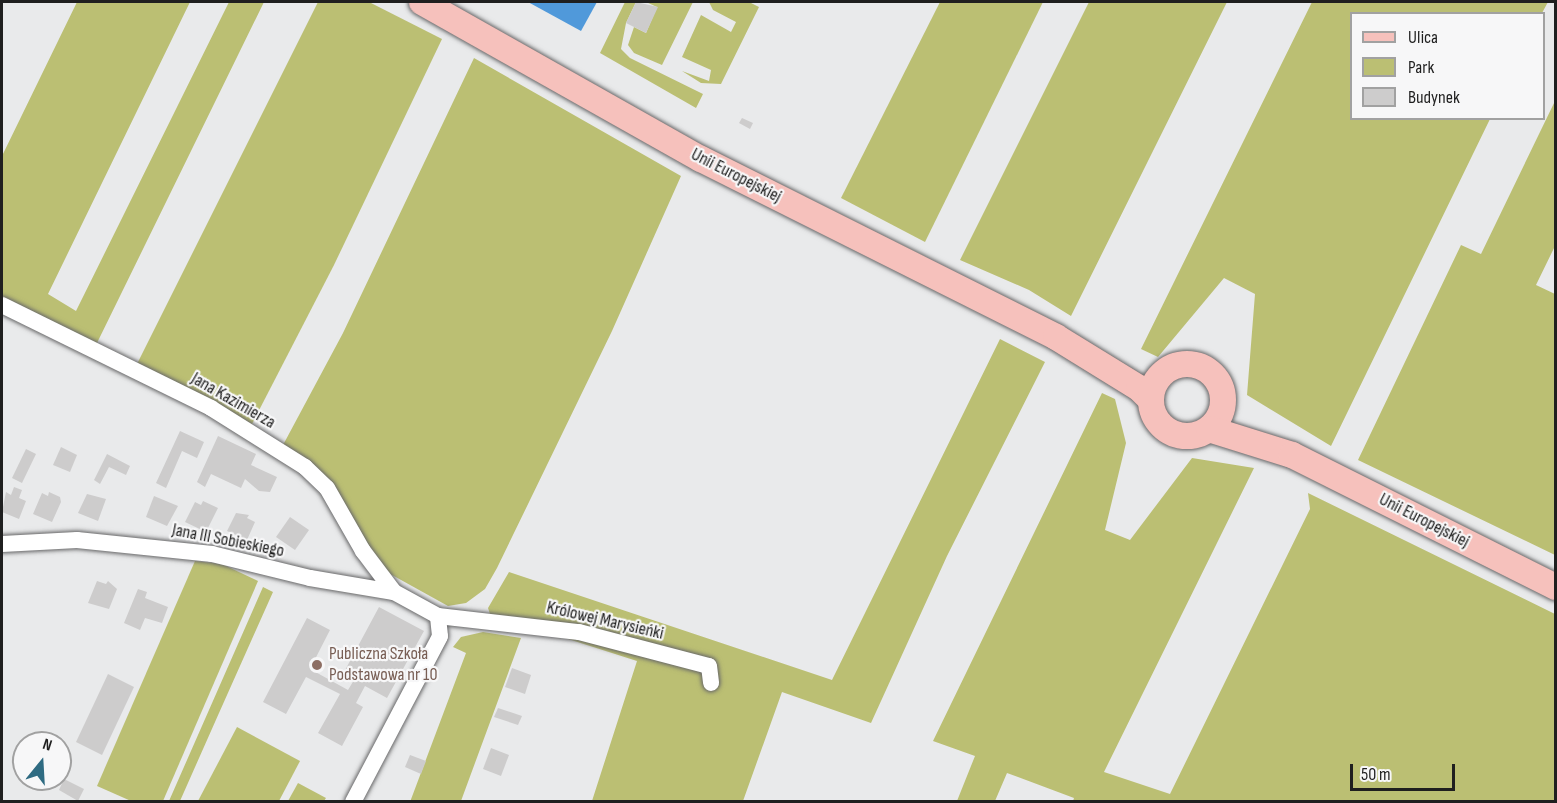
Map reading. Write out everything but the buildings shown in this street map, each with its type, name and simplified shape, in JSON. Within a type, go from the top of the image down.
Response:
[{"type":"main road","name":"Unii Europejskiej","points":[[422,2],[701,159],[1056,337],[1139,388],[1151,400]]},
{"type":"main road","name":"Unii Europejskiej","points":[[1056,337],[1137,368],[1166,371]]},
{"type":"main road","points":[[1190,364],[1210,372],[1222,389],[1223,406],[1209,429],[1194,436],[1173,434],[1156,419],[1151,400],[1154,385],[1166,371],[1190,364]]},
{"type":"main road","name":"Unii Europejskiej","points":[[1223,406],[1292,456]]},
{"type":"main road","name":"Unii Europejskiej","points":[[1209,429],[1292,456],[1556,587]]},
{"type":"street","name":"Jana Kazimierza","points":[[2,305],[211,408],[305,467],[327,489],[363,551],[394,592]]},
{"type":"street","name":"Jana III Sobieskiego","points":[[2,544],[77,540],[186,550],[310,578],[394,592],[438,616]]},
{"type":"street","name":"Królowej Marysieńki","points":[[438,616],[579,632],[709,666],[711,683]]},
{"type":"street","points":[[353,801],[440,636],[438,616]]},
{"type":"green space","points":[[77,2],[190,2],[48,294],[76,311],[229,2],[264,2],[97,343],[2,300],[2,156]]},
{"type":"green space","points":[[318,2],[369,2],[442,39],[334,265],[252,424],[137,364]]},
{"type":"green space","points":[[625,2],[636,2],[626,23],[621,49],[630,58],[703,94],[696,108],[600,53]]},
{"type":"green space","points":[[646,2],[693,2],[662,65],[634,53],[628,45],[634,27],[646,33],[657,7]]},
{"type":"green space","points":[[709,2],[749,2],[759,7],[721,84],[701,83],[682,71],[709,81],[711,70],[682,57],[701,15],[731,32],[736,22],[713,10]]},
{"type":"green space","points":[[940,2],[1043,2],[925,242],[841,198]]},
{"type":"green space","points":[[1089,2],[1227,2],[1071,316],[1029,290],[960,260]]},
{"type":"green space","points":[[1312,2],[1548,2],[1543,12],[1350,12],[1350,120],[1490,120],[1331,446],[1247,395],[1255,294],[1224,278],[1158,357],[1141,349]]},
{"type":"green space","points":[[474,58],[681,176],[612,331],[497,568],[485,589],[466,603],[448,606],[383,570],[283,445],[343,333]]},
{"type":"green space","points":[[1555,101],[1555,246],[1536,285],[1555,294],[1555,555],[1358,460],[1461,245],[1481,254]]},
{"type":"green space","points":[[1000,339],[1045,362],[947,556],[871,723],[782,692],[743,801],[592,801],[637,661],[490,614],[488,608],[509,572],[832,680]]},
{"type":"green space","points":[[1102,393],[1115,399],[1126,443],[1105,530],[1130,540],[1192,458],[1254,468],[1104,772],[1170,794],[1310,509],[1308,493],[1555,614],[1555,801],[1073,801],[1074,798],[1007,773],[995,801],[957,801],[975,756],[933,741]]},
{"type":"green space","points":[[195,561],[222,564],[258,581],[163,801],[131,801],[97,786]]},
{"type":"green space","points":[[263,587],[273,592],[180,801],[169,801]]},
{"type":"green space","points":[[483,632],[521,638],[461,801],[410,802],[466,653],[453,647],[461,637]]},
{"type":"green space","points":[[237,727],[300,761],[279,801],[198,801]]},
{"type":"green space","points":[[298,783],[326,798],[324,801],[288,801]]},
{"type":"water","points":[[528,2],[597,2],[581,31]]},
{"type":"place","name":"Publiczna Szkoła Podstawowa nr 10","points":[[317,665]]}]
